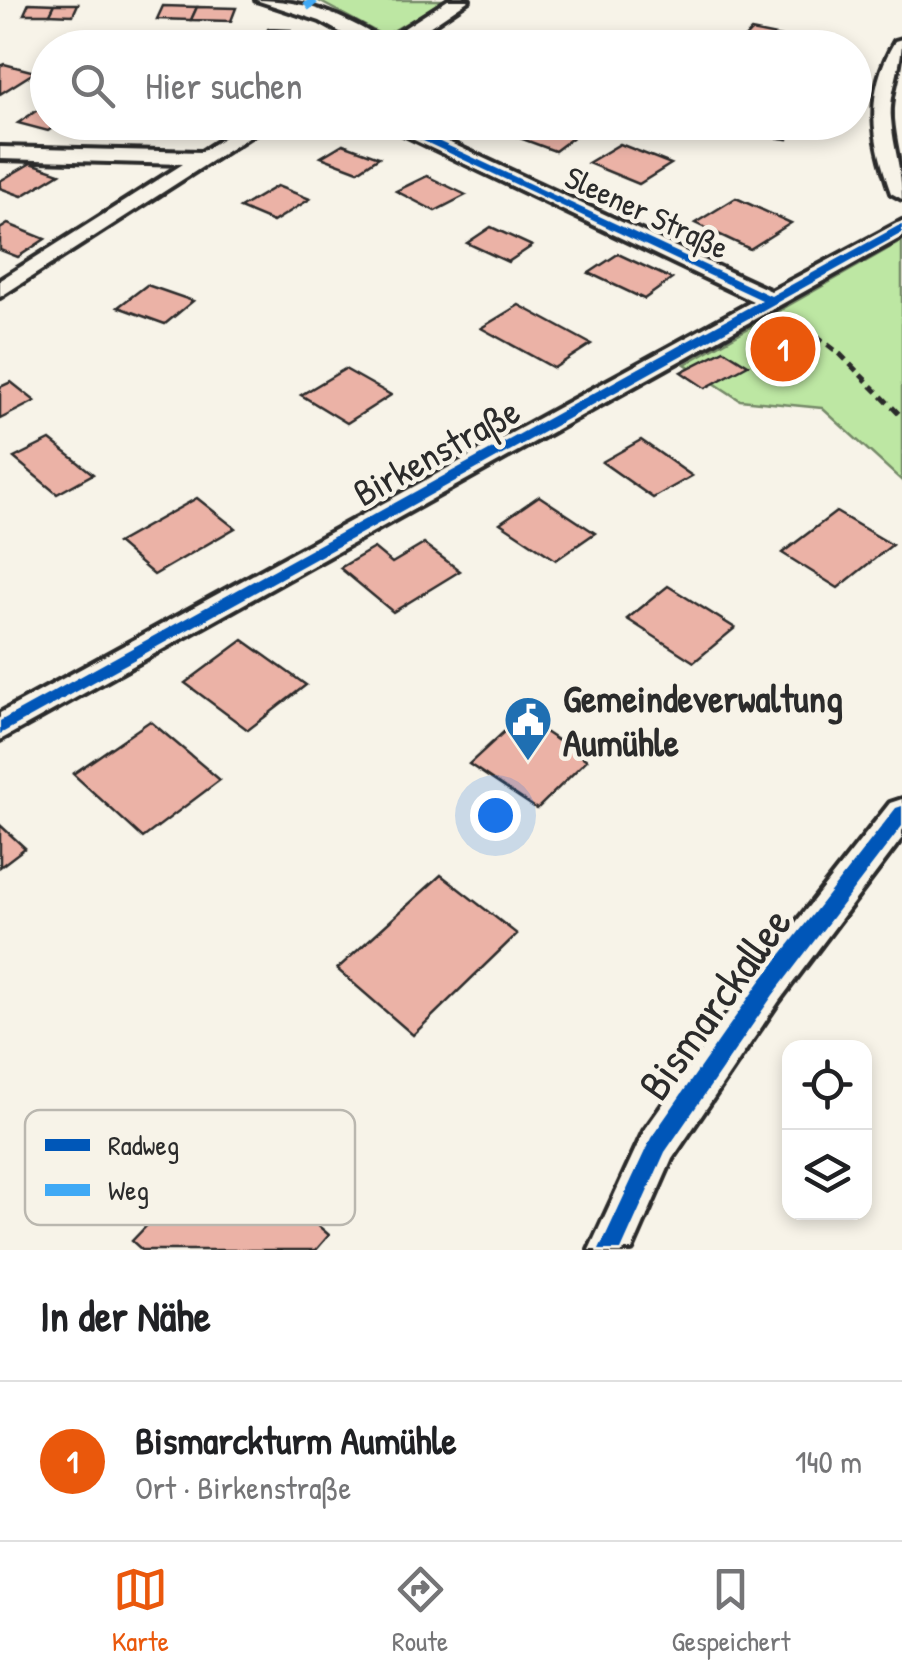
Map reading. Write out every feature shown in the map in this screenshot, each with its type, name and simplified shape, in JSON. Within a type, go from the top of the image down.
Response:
[{"type":"street","points":[[265,0],[306,7],[356,30]]},
{"type":"street","points":[[412,30],[460,0]]},
{"type":"street","points":[[902,44],[886,78],[878,128],[902,193]]},
{"type":"street","points":[[0,290],[233,140]]},
{"type":"street","name":"Sleener Straße","points":[[427,140],[773,301]]},
{"type":"street","points":[[0,154],[204,158]]},
{"type":"street","name":"Birkenstraße","points":[[0,728],[902,228]]},
{"type":"street","name":"Bismarckallee","points":[[610,1250],[658,1145],[766,988],[902,813]]},
{"type":"path","points":[[773,301],[840,354],[902,417]]},
{"type":"green space","points":[[317,0],[446,0],[394,30],[373,30]]},
{"type":"green space","points":[[902,241],[902,481],[822,408],[740,400],[685,364]]},
{"type":"building","points":[[29,3],[55,4],[50,14],[24,14]]},
{"type":"building","points":[[55,4],[78,4],[73,15],[50,14]]},
{"type":"building","points":[[163,6],[197,7],[191,20],[157,19]]},
{"type":"building","points":[[197,7],[236,8],[231,21],[191,20]]},
{"type":"building","points":[[0,66],[30,71],[30,75],[0,94]]},
{"type":"building","points":[[30,115],[30,126],[18,123]]},
{"type":"building","points":[[525,140],[570,140],[555,151]]},
{"type":"building","points":[[343,144],[379,157],[358,171],[321,157]]},
{"type":"building","points":[[620,144],[671,164],[639,184],[588,163]]},
{"type":"building","points":[[31,163],[60,173],[22,196],[0,188],[0,181]]},
{"type":"building","points":[[427,176],[466,195],[435,211],[396,191]]},
{"type":"building","points":[[277,186],[310,199],[273,222],[240,208]]},
{"type":"building","points":[[736,198],[791,223],[750,249],[695,223]]},
{"type":"building","points":[[8,224],[45,239],[18,257],[0,250],[0,229]]},
{"type":"building","points":[[491,227],[532,246],[508,262],[467,243]]},
{"type":"building","points":[[618,254],[672,279],[644,299],[589,273]]},
{"type":"building","points":[[147,285],[193,301],[165,324],[118,307]]},
{"type":"building","points":[[519,305],[591,344],[554,368],[481,328]]},
{"type":"building","points":[[724,350],[748,365],[705,388],[681,372]]},
{"type":"building","points":[[345,369],[391,395],[347,423],[301,395]]},
{"type":"building","points":[[11,382],[35,401],[0,419],[0,387]]},
{"type":"building","points":[[50,440],[93,474],[57,494],[14,458]]},
{"type":"building","points":[[641,440],[692,476],[653,498],[602,462]]},
{"type":"building","points":[[539,496],[595,533],[556,560],[500,523]]},
{"type":"building","points":[[197,498],[235,528],[154,575],[117,543]]},
{"type":"building","points":[[836,512],[892,545],[838,588],[782,553]]},
{"type":"building","points":[[424,544],[460,571],[393,612],[340,568],[374,548],[392,563]]},
{"type":"building","points":[[668,586],[735,628],[694,662],[627,619]]},
{"type":"building","points":[[243,640],[306,685],[248,730],[185,683]]},
{"type":"building","name":"Gemeindeverwaltung Aumühle","points":[[521,716],[587,760],[537,809],[469,764]]},
{"type":"building","points":[[150,721],[220,780],[143,838],[73,774]]},
{"type":"building","points":[[0,825],[25,848],[0,867]]},
{"type":"building","points":[[441,875],[517,934],[413,1035],[337,969]]},
{"type":"building","points":[[147,1225],[317,1225],[329,1235],[316,1250],[142,1250],[132,1241]]},
{"type":"marked path","points":[[306,7],[315,0]]},
{"type":"cycle path","points":[[427,140],[773,301]]},
{"type":"cycle path","points":[[0,728],[902,228]]},
{"type":"cycle path","points":[[610,1250],[658,1145],[766,989],[902,813]]},
{"type":"place","name":"Bismarckturm Aumühle","points":[[783,349]]},
{"type":"place","name":"Gemeindeverwaltung Aumühle","points":[[528,762]]}]
